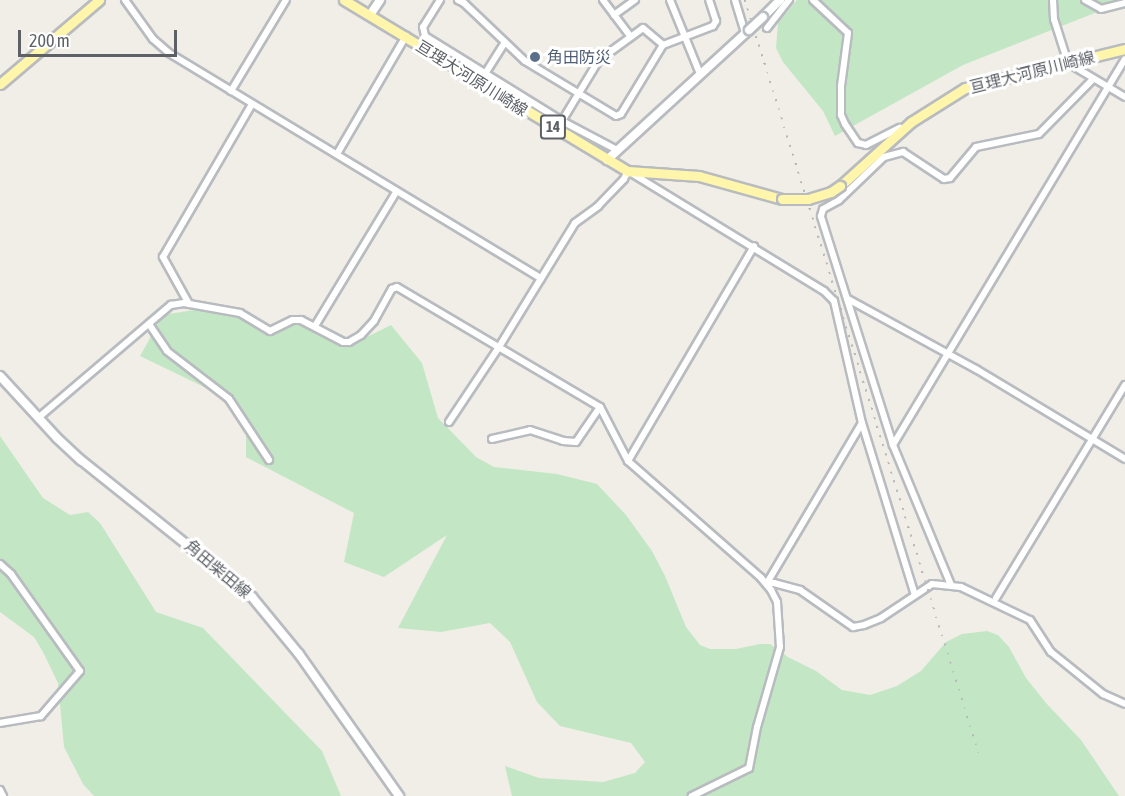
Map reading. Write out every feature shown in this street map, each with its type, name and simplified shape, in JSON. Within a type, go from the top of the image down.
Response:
[{"type":"main road","points":[[0,84],[99,0]]},
{"type":"main road","name":"亘理大河原川崎線","points":[[344,0],[406,36],[479,83],[612,156],[628,171],[699,176],[782,199],[808,200],[831,192],[911,122],[964,88],[1125,49]]},
{"type":"main road","name":"角田柴田線","points":[[0,376],[81,460],[199,552],[266,611],[399,796]]},
{"type":"street","points":[[125,0],[153,39],[161,46],[396,192],[542,278]]},
{"type":"street","points":[[231,91],[286,0]]},
{"type":"street","points":[[370,15],[380,0]]},
{"type":"street","points":[[440,0],[423,27],[423,33],[562,121],[612,156],[780,0]]},
{"type":"street","points":[[458,0],[464,3],[525,61],[616,116],[621,114],[663,45],[713,26],[716,21],[709,0]]},
{"type":"street","points":[[603,0],[631,37]]},
{"type":"street","points":[[614,15],[634,0]]},
{"type":"street","points":[[670,0],[699,74]]},
{"type":"street","points":[[735,0],[747,32]]},
{"type":"street","points":[[767,28],[789,0]]},
{"type":"street","points":[[813,0],[848,33],[842,72],[841,115],[858,143],[866,144],[911,122]]},
{"type":"street","points":[[1053,0],[1054,19],[1068,63],[1125,97]]},
{"type":"street","points":[[1085,0],[1101,9],[1125,3]]},
{"type":"street","points":[[562,121],[596,63],[643,28],[663,45]]},
{"type":"street","points":[[337,154],[406,36]]},
{"type":"street","points":[[479,83],[505,42]]},
{"type":"street","points":[[893,445],[1125,59]]},
{"type":"street","points":[[951,585],[893,445],[821,216],[823,209],[839,200],[884,157],[903,152],[939,178],[950,178],[976,147],[1039,134],[1093,80]]},
{"type":"street","points":[[189,305],[163,257],[252,104]]},
{"type":"street","points":[[449,422],[499,347],[575,223],[598,206],[624,179],[628,171],[754,246],[824,291],[834,301],[862,423],[915,595]]},
{"type":"street","points":[[315,326],[396,192]]},
{"type":"street","points":[[628,461],[754,246]]},
{"type":"street","points":[[38,418],[171,304],[184,303],[240,313],[270,331],[293,320],[307,322],[343,342],[355,339],[374,321],[392,289],[397,287],[600,407],[628,461],[767,584],[777,602],[780,647],[757,727],[751,764],[746,771],[692,796]]},
{"type":"street","points":[[848,298],[976,369],[1125,459]]},
{"type":"street","points":[[149,324],[167,351],[229,399],[269,460]]},
{"type":"street","points":[[996,598],[1125,385]]},
{"type":"street","points":[[492,439],[530,430],[563,441],[576,442],[600,407]]},
{"type":"street","points":[[767,584],[862,423]]},
{"type":"street","points":[[0,564],[10,574],[80,670],[39,718],[0,723]]},
{"type":"street","points":[[767,584],[774,583],[800,590],[853,627],[872,622],[932,584],[951,585],[1030,620],[1052,652],[1103,694],[1125,704]]},
{"type":"street","points":[[0,790],[3,796]]},
{"type":"green space","points":[[797,0],[1119,0],[1105,9],[963,65],[835,136],[823,111],[783,62],[776,48],[778,23]]},
{"type":"green space","points":[[206,308],[276,329],[310,322],[351,345],[391,325],[422,363],[438,418],[476,457],[494,467],[557,474],[597,484],[626,515],[652,551],[686,627],[700,645],[710,649],[736,649],[770,644],[788,657],[816,671],[842,690],[870,695],[897,686],[921,671],[946,642],[962,634],[987,631],[998,635],[1009,647],[1026,678],[1081,740],[1119,796],[512,796],[505,766],[539,778],[603,782],[635,773],[645,762],[631,743],[560,726],[537,702],[510,642],[490,623],[441,632],[398,628],[447,535],[384,577],[344,562],[354,513],[246,457],[246,421],[229,399],[140,356],[163,315]]},
{"type":"green space","points":[[0,436],[43,498],[70,515],[88,512],[100,523],[156,612],[203,628],[322,751],[341,796],[94,796],[83,784],[64,747],[58,683],[43,652],[34,637],[0,612]]},
{"type":"railway","points":[[745,0],[979,754]]},
{"type":"place","name":"角田防災","points":[[535,57]]}]
